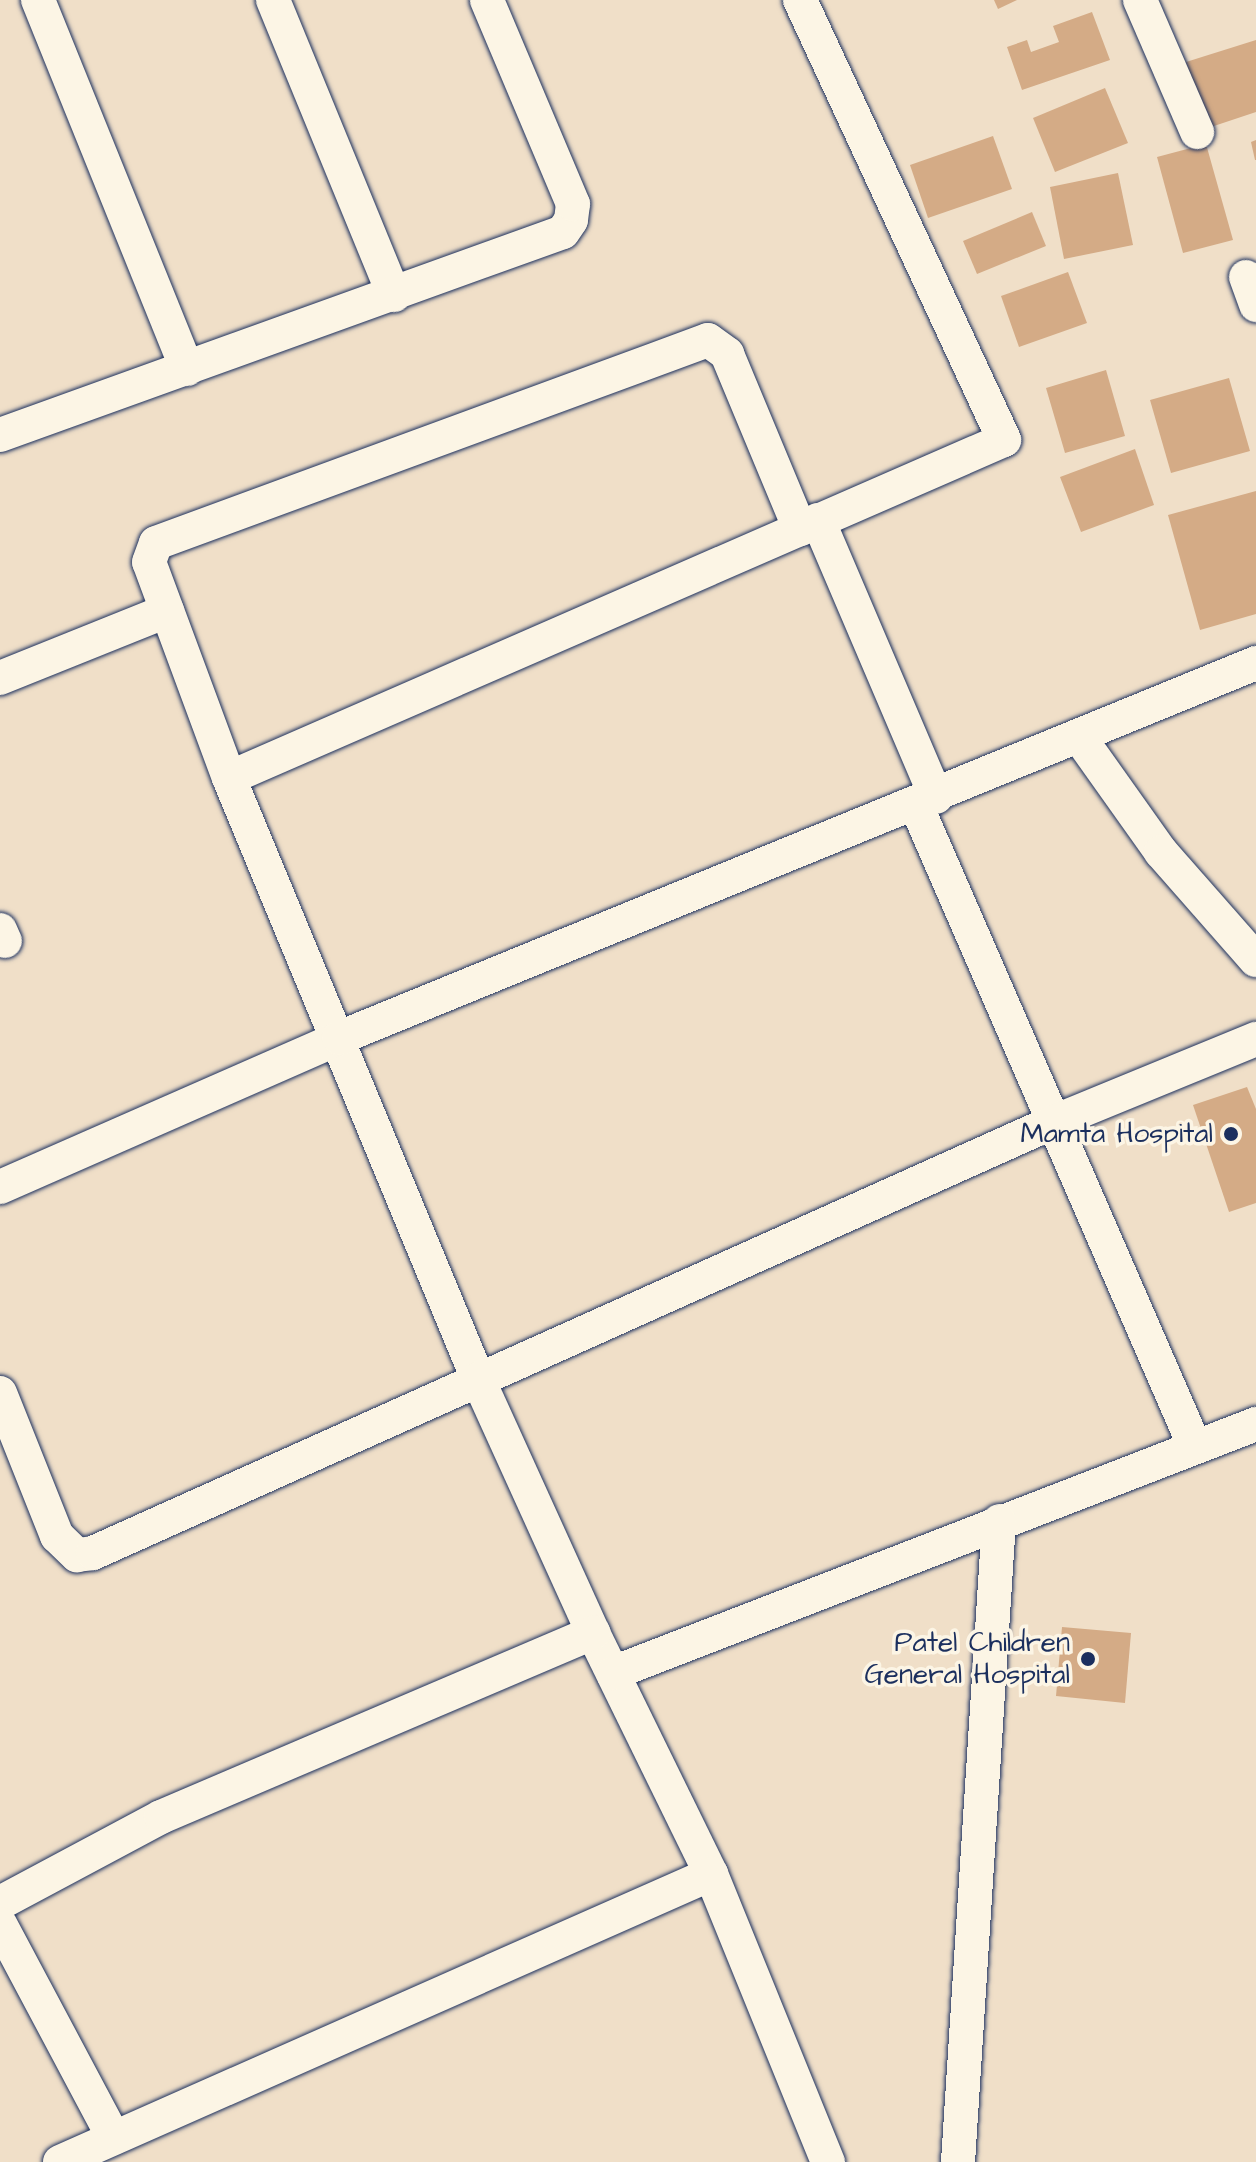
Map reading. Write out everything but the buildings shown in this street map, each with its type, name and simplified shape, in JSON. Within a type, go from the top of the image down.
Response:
[{"type":"street","points":[[38,0],[187,369]]},
{"type":"street","points":[[273,0],[394,295]]},
{"type":"street","points":[[0,435],[545,241],[571,220],[573,204],[487,0]]},
{"type":"street","points":[[229,778],[1004,440],[800,0]]},
{"type":"street","points":[[1140,0],[1197,132]]},
{"type":"street","points":[[828,2162],[711,1874],[593,1633],[478,1379],[229,778],[149,562],[156,543],[708,340],[727,354],[809,524],[926,801],[1051,1123],[1195,1447]]},
{"type":"street","points":[[0,678],[167,611]]},
{"type":"street","points":[[0,1187],[339,1038],[926,801],[1256,663]]},
{"type":"street","points":[[1080,738],[1161,852],[1256,960]]},
{"type":"street","points":[[0,1393],[57,1536],[77,1555],[93,1553],[1051,1123],[1256,1039]]},
{"type":"street","points":[[613,1673],[1256,1424]]},
{"type":"street","points":[[958,2162],[999,1521]]},
{"type":"street","points":[[0,1903],[161,1817],[593,1633]]},
{"type":"street","points":[[60,2162],[711,1874]]},
{"type":"street","points":[[0,1924],[114,2138]]},
{"type":"place","name":"Mamta Hospital","points":[[1231,1134]]},
{"type":"place","name":"Patel Children General Hospital","points":[[1088,1659]]}]
